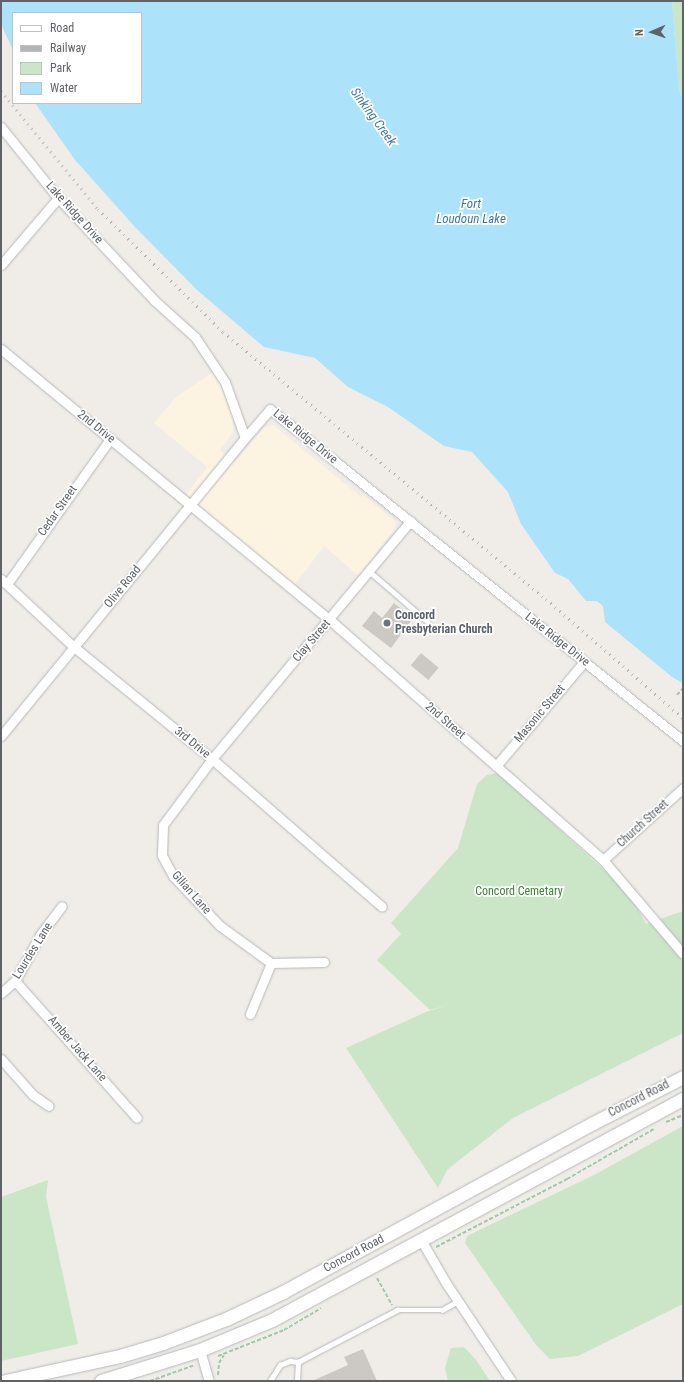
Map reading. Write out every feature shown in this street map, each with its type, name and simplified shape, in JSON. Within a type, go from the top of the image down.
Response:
[{"type":"main road","name":"Concord Road","points":[[5,1381],[120,1356],[194,1332],[283,1292],[593,1123],[683,1077]]},
{"type":"main road","name":"Concord Road","points":[[101,1381],[200,1350],[272,1320],[683,1099]]},
{"type":"main road","points":[[413,1222],[421,1240]]},
{"type":"main road","points":[[194,1332],[200,1350]]},
{"type":"street","name":"Lake Ridge Drive","points":[[1,127],[58,198],[155,301],[195,337],[225,382],[245,438],[270,409],[683,741]]},
{"type":"street","points":[[1,265],[58,198]]},
{"type":"street","name":"2nd Drive","points":[[1,349],[190,505]]},
{"type":"street","name":"Olive Road","points":[[1,736],[245,438]]},
{"type":"street","name":"Cedar Street","points":[[4,581],[110,439]]},
{"type":"street","name":"2nd Street","points":[[190,505],[330,620],[603,860],[683,954]]},
{"type":"street","name":"Clay Street","points":[[212,759],[330,620],[410,521]]},
{"type":"street","name":"3rd Drive","points":[[4,581],[74,647],[212,759],[382,907]]},
{"type":"street","name":"Masonic Street","points":[[496,766],[584,662]]},
{"type":"street","name":"Gilian Lane","points":[[212,759],[163,824],[162,855],[173,876],[220,926],[271,963]]},
{"type":"street","name":"Church Street","points":[[603,860],[683,788]]},
{"type":"street","name":"Lourdes Lane","points":[[1,993],[15,981],[40,935],[62,906]]},
{"type":"street","points":[[250,1014],[271,963],[324,962]]},
{"type":"street","name":"Amber Jack Lane","points":[[15,981],[137,1118]]},
{"type":"street","points":[[1,1059],[32,1095],[49,1106]]},
{"type":"street","points":[[421,1240],[511,1381]]},
{"type":"street","points":[[200,1350],[209,1381]]},
{"type":"lane","points":[[369,572],[428,622]]},
{"type":"lane","points":[[270,1381],[280,1365],[290,1361],[298,1362],[395,1311],[408,1309],[429,1312],[442,1310],[458,1300]]},
{"type":"lane","points":[[297,1381],[298,1362]]},
{"type":"path","points":[[677,695],[683,688]]},
{"type":"path","points":[[377,1278],[395,1311]]},
{"type":"path","points":[[220,1381],[219,1363],[225,1354]]},
{"type":"shaded area","points":[[215,371],[233,414],[233,432],[220,450],[234,463],[264,428],[273,425],[361,497],[363,495],[396,522],[395,528],[359,576],[324,546],[289,592],[194,514],[179,504],[207,467],[154,423],[176,397]]},
{"type":"green space","points":[[672,1],[683,1],[683,100],[679,89]]},
{"type":"green space","name":"Concord Cemetary","points":[[498,773],[630,894],[646,924],[683,911],[683,1033],[513,1118],[447,1170],[438,1188],[346,1048],[426,1012],[448,1005],[430,1010],[377,960],[401,934],[391,923],[458,848],[477,784],[487,775]]},
{"type":"green space","points":[[683,1126],[683,1304],[578,1356],[550,1359],[536,1345],[465,1243],[467,1236],[594,1175]]},
{"type":"green space","points":[[48,1180],[46,1197],[78,1344],[1,1361],[1,1197]]},
{"type":"green space","points":[[464,1347],[476,1360],[490,1381],[448,1381],[445,1368],[451,1348]]},
{"type":"water","name":"Fort Loudoun Lake","points":[[1,1],[672,1],[679,89],[683,100],[683,683],[672,677],[605,622],[603,606],[597,601],[586,601],[568,579],[555,573],[521,524],[508,492],[472,452],[444,446],[388,407],[348,387],[315,358],[264,347],[197,290],[135,227],[75,160],[36,104],[142,104],[142,12],[12,12],[12,48],[1,24]]},
{"type":"building","name":"Concord Presbyterian Church","points":[[394,603],[413,618],[391,648],[362,626],[374,611],[382,618]]},
{"type":"building","points":[[421,653],[439,668],[428,680],[411,665]]},
{"type":"building","points":[[363,1349],[377,1381],[312,1381],[348,1365],[344,1357]]},
{"type":"railway","points":[[1,91],[98,209],[223,332],[546,599],[683,718]]},
{"type":"place","name":"Concord Presbyterian Church","points":[[387,623]]},
{"type":"water label","name":"Sinking Creek","points":[[373,117]]}]
